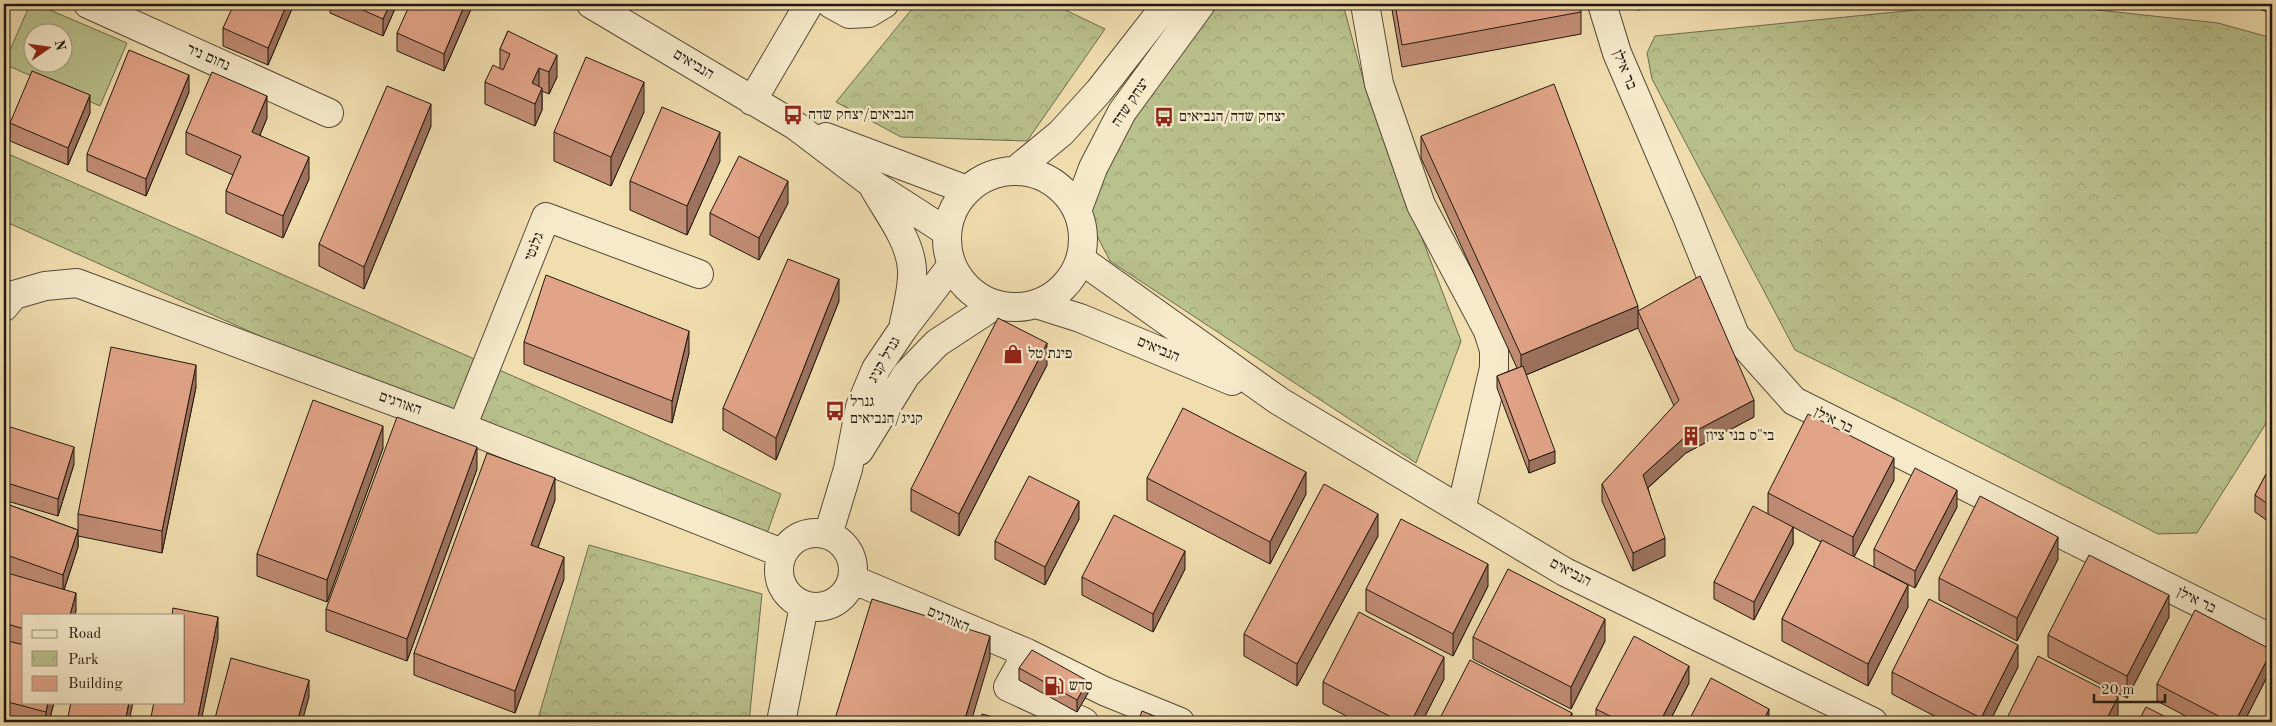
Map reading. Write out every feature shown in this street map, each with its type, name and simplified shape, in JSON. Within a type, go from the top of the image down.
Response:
[{"type":"street","name":"נחום ניר","points":[[88,4],[329,113]]},
{"type":"street","name":"הנביאים","points":[[591,4],[796,126],[871,183],[947,232]]},
{"type":"street","points":[[752,101],[810,4]]},
{"type":"street","points":[[831,4],[850,14],[870,13],[884,4]]},
{"type":"street","name":"יצחק שדה","points":[[1016,170],[1061,133],[1099,91],[1167,4]]},
{"type":"street","name":"יצחק שדה","points":[[1077,211],[1093,168],[1122,112],[1201,4]]},
{"type":"street","points":[[1365,4],[1379,84],[1421,205],[1488,331],[1494,350],[1492,377],[1461,510]]},
{"type":"street","name":"בר אילן","points":[[1602,4],[1616,53],[1686,214],[1735,335],[1794,401],[2272,638]]},
{"type":"street","name":"הנביאים","points":[[796,126],[967,190]]},
{"type":"street","points":[[1016,170],[1033,173],[1052,181],[1066,194],[1077,211],[1082,226],[1083,243],[1080,259],[1070,279],[1055,294],[1036,304],[1015,308],[995,305],[977,296],[962,282],[952,265],[947,249],[947,232],[953,209],[967,190],[981,179],[998,172],[1016,170]]},
{"type":"street","points":[[871,183],[908,248],[912,268],[912,290],[903,329]]},
{"type":"street","name":"גלנטי","points":[[462,427],[546,217],[699,274]]},
{"type":"street","name":"הנביאים","points":[[1080,259],[1279,401],[1565,572],[1873,722]]},
{"type":"street","name":"גנרל קניג","points":[[828,535],[848,469],[860,407],[876,369],[903,329],[952,265]]},
{"type":"street","name":"האורגים","points":[[9,301],[45,286],[77,283],[462,427],[782,553]]},
{"type":"street","name":"הנביאים","points":[[1036,304],[1080,318],[1279,401]]},
{"type":"street","name":"גנרל קניג","points":[[848,469],[906,375],[937,343],[995,305]]},
{"type":"street","points":[[817,532],[828,535],[843,545],[848,552],[853,570],[852,579],[848,589],[834,603],[824,607],[804,606],[795,602],[781,585],[778,574],[782,553],[796,538],[817,532]]},
{"type":"street","name":"האורגים","points":[[852,579],[1027,653],[1104,691],[1180,722]]},
{"type":"street","points":[[781,722],[804,606]]},
{"type":"street","points":[[1027,653],[1008,687],[1084,722],[1104,691]]},
{"type":"green space","points":[[30,4],[36,4],[127,43],[100,106],[22,72],[72,72],[72,22],[22,22]]},
{"type":"green space","points":[[936,4],[1053,4],[1105,29],[1027,141],[901,137],[836,102],[912,9]]},
{"type":"green space","points":[[1207,4],[1343,4],[1366,90],[1461,341],[1416,463],[1110,261],[1093,228],[1092,204],[1108,151]]},
{"type":"green space","points":[[1976,4],[2042,4],[2218,23],[2272,38],[2272,414],[2197,533],[2158,534],[1919,411],[1795,350],[1652,79],[1647,53],[1655,36]]},
{"type":"green space","points":[[22,22],[22,72],[4,64]]},
{"type":"green space","points":[[4,152],[781,494],[760,553],[462,427],[4,221]]},
{"type":"green space","points":[[589,545],[762,594],[749,722],[537,722]]},
{"type":"building","points":[[234,4],[287,4],[268,48],[223,28]]},
{"type":"building","points":[[349,4],[390,4],[383,19]]},
{"type":"building","points":[[410,4],[465,4],[444,54],[397,33]]},
{"type":"building","points":[[1395,4],[1579,4],[1581,12],[1402,45]]},
{"type":"building","points":[[508,31],[557,55],[549,72],[539,68],[532,83],[542,88],[535,104],[485,82],[493,65],[503,70],[510,54],[500,49]]},
{"type":"building","points":[[129,50],[189,75],[146,179],[87,154]]},
{"type":"building","points":[[586,57],[644,82],[611,157],[554,132]]},
{"type":"building","points":[[32,72],[90,95],[68,148],[10,123]]},
{"type":"building","points":[[212,72],[267,96],[252,132],[309,157],[283,216],[226,191],[241,156],[186,132]]},
{"type":"building","points":[[1554,84],[1638,306],[1521,355],[1421,136]]},
{"type":"building","points":[[387,86],[431,104],[364,267],[319,244]]},
{"type":"building","points":[[662,107],[720,132],[687,206],[630,181]]},
{"type":"building","points":[[739,156],[788,181],[759,238],[710,213]]},
{"type":"building","points":[[788,259],[839,279],[776,438],[723,408]]},
{"type":"building","points":[[546,275],[689,331],[672,401],[524,342]]},
{"type":"building","name":"בי\"ס בני ציון","points":[[1700,276],[1754,400],[1686,436],[1643,475],[1665,538],[1633,553],[1602,484],[1679,400],[1638,311]]},
{"type":"building","points":[[998,318],[1047,343],[959,514],[911,489]]},
{"type":"building","points":[[111,347],[196,365],[162,531],[78,514]]},
{"type":"building","points":[[1523,366],[1555,451],[1529,461],[1497,376]]},
{"type":"building","points":[[313,400],[383,426],[327,580],[257,554]]},
{"type":"building","points":[[1183,408],[1306,472],[1270,542],[1147,478]]},
{"type":"building","points":[[1808,414],[1894,458],[1853,537],[1768,493]]},
{"type":"building","points":[[397,417],[477,447],[407,639],[326,609]]},
{"type":"building","points":[[4,425],[74,447],[58,499],[4,482]]},
{"type":"building","points":[[487,453],[555,478],[531,545],[564,557],[515,691],[414,653]]},
{"type":"building","points":[[2272,463],[2272,507],[2255,495]]},
{"type":"building","points":[[1915,468],[1957,490],[1915,571],[1874,549]]},
{"type":"building","points":[[1029,476],[1079,501],[1045,567],[995,541]]},
{"type":"building","points":[[1324,484],[1378,514],[1297,664],[1244,634]]},
{"type":"building","points":[[1980,496],[2058,537],[2017,618],[1939,578]]},
{"type":"building","points":[[4,503],[78,530],[63,575],[4,554]]},
{"type":"building","points":[[1753,506],[1793,527],[1754,602],[1714,582]]},
{"type":"building","points":[[1114,515],[1185,551],[1153,614],[1082,577]]},
{"type":"building","points":[[1401,519],[1488,564],[1453,634],[1366,589]]},
{"type":"building","points":[[1822,540],[1908,585],[1868,664],[1782,619]]},
{"type":"building","points":[[2089,555],[2169,595],[2127,676],[2048,635]]},
{"type":"building","points":[[1508,569],[1605,619],[1571,687],[1473,637]]},
{"type":"building","points":[[4,572],[76,593],[70,614],[22,614],[22,628],[4,623]]},
{"type":"building","points":[[872,599],[990,636],[964,722],[834,722]]},
{"type":"building","points":[[1929,599],[2018,645],[1981,718],[1892,672]]},
{"type":"building","points":[[173,608],[218,617],[197,722],[150,722],[154,704],[185,704],[185,614],[172,614]]},
{"type":"building","points":[[2195,610],[2272,650],[2235,722],[2230,722],[2157,684]]},
{"type":"building","points":[[1359,612],[1444,657],[1411,722],[1401,722],[1323,682]]},
{"type":"building","points":[[1634,636],[1689,666],[1660,722],[1622,722],[1596,709]]},
{"type":"building","points":[[4,640],[22,644],[22,704],[48,704],[46,712],[4,701]]},
{"type":"building","points":[[1032,650],[1088,681],[1077,700],[1019,668]]},
{"type":"building","points":[[2038,656],[2118,697],[2105,722],[2005,722]]},
{"type":"building","points":[[231,658],[309,680],[297,722],[214,722]]},
{"type":"building","points":[[1470,660],[1572,713],[1567,722],[1438,722]]},
{"type":"building","points":[[1711,678],[1769,709],[1763,722],[1688,722]]},
{"type":"building","points":[[71,704],[129,704],[125,722],[67,722]]},
{"type":"building","points":[[2146,707],[2176,722],[2138,722]]},
{"type":"building","points":[[1142,711],[1169,722],[1138,722]]},
{"type":"building","points":[[982,714],[1012,722],[980,722]]},
{"type":"place","name":"הנביאים/יצחק שדה","points":[[793,115]]},
{"type":"place","name":"יצחק שדה/הנביאים","points":[[1164,117]]},
{"type":"place","name":"פינת טל","points":[[1013,354]]},
{"type":"place","name":"גנרל קניג/הנביאים","points":[[835,411]]},
{"type":"place","name":"בי\"ס בני ציון","points":[[1691,436]]},
{"type":"place","name":"סדש","points":[[1054,686]]}]
